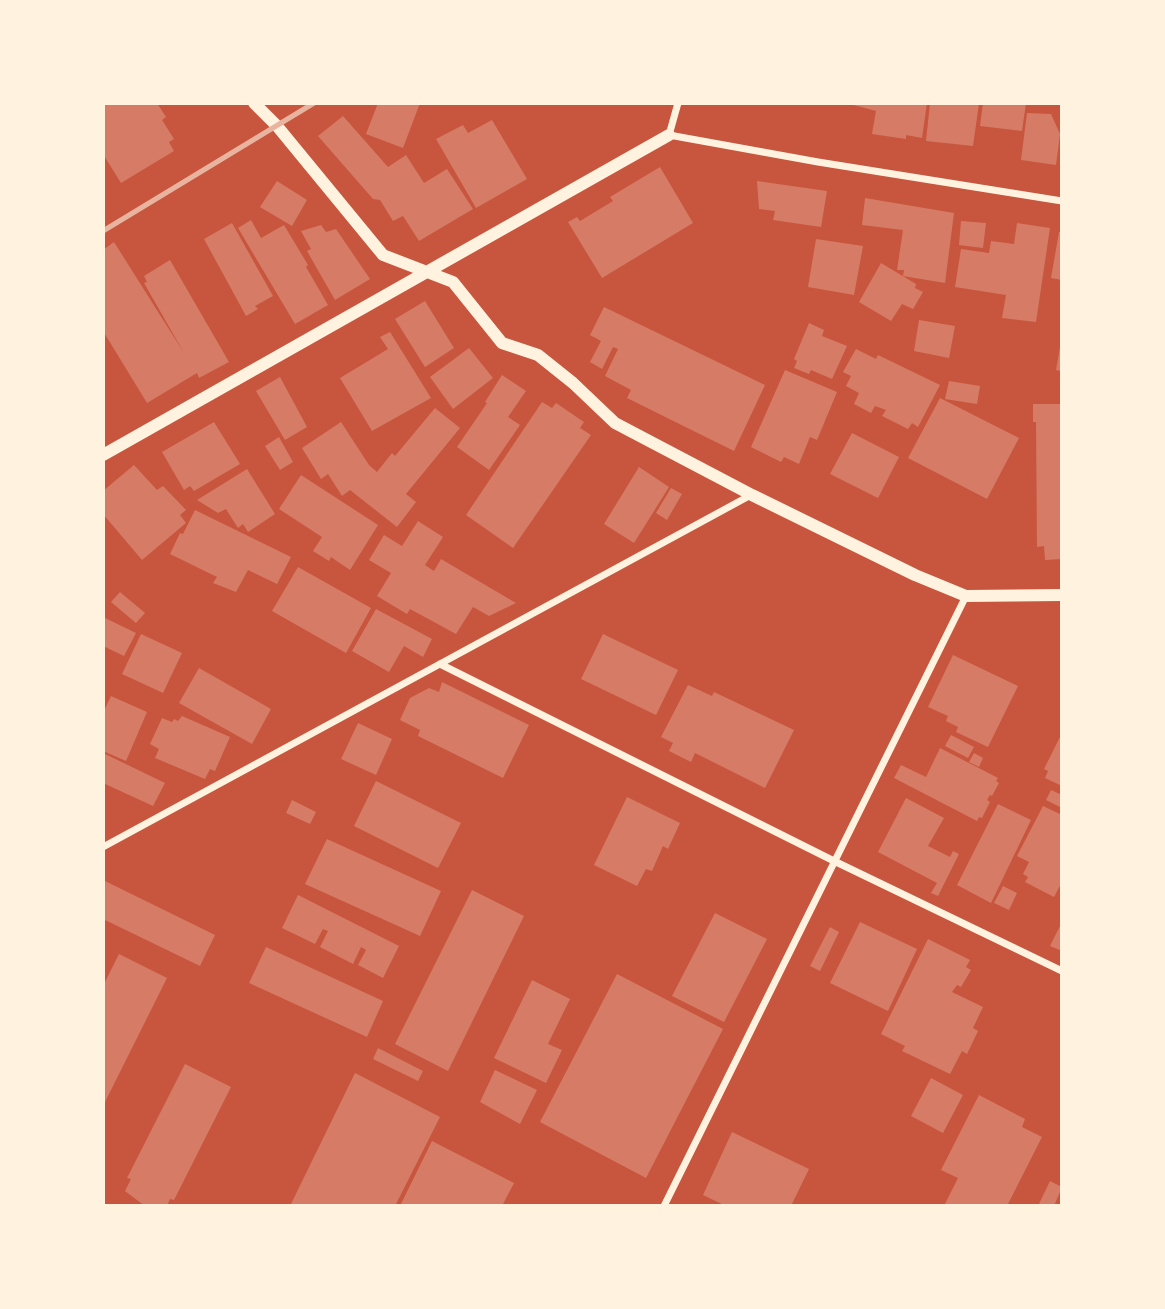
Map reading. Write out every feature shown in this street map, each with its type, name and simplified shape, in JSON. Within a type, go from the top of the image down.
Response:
[{"type":"street","points":[[254,103],[277,126],[383,255],[453,282],[502,343],[538,355],[573,383],[615,423],[752,495],[915,575],[965,596],[1062,595]]},
{"type":"street","points":[[669,135],[678,103]]},
{"type":"street","points":[[103,455],[669,135],[1062,201]]},
{"type":"street","points":[[103,847],[752,495]]},
{"type":"street","points":[[664,1206],[965,596]]},
{"type":"street","points":[[440,664],[834,861],[1062,971]]},
{"type":"building","points":[[103,103],[157,103],[166,117],[162,120],[174,139],[169,142],[174,151],[121,183],[103,154]]},
{"type":"building","points":[[378,103],[420,103],[403,148],[366,134]]},
{"type":"building","points":[[846,103],[927,103],[922,138],[906,135],[906,139],[872,134],[876,111]]},
{"type":"building","points":[[930,103],[979,103],[973,146],[926,141]]},
{"type":"building","points":[[983,103],[1026,103],[1022,131],[980,126]]},
{"type":"building","points":[[1027,113],[1051,114],[1060,134],[1056,165],[1021,160]]},
{"type":"building","points":[[343,116],[388,167],[406,155],[424,183],[447,169],[473,209],[419,241],[403,216],[393,221],[380,200],[373,199],[318,136]]},
{"type":"building","points":[[492,120],[527,179],[476,208],[436,139],[463,125],[468,133]]},
{"type":"building","points":[[660,167],[693,223],[602,278],[568,222],[577,217],[580,221],[613,201],[610,197]]},
{"type":"building","points":[[277,181],[307,200],[292,226],[260,207]]},
{"type":"building","points":[[757,181],[827,191],[821,227],[773,220],[775,211],[759,209]]},
{"type":"building","points":[[865,198],[954,213],[945,283],[903,276],[904,270],[897,270],[903,230],[862,225]]},
{"type":"building","points":[[251,220],[261,238],[284,225],[328,305],[295,324],[238,228]]},
{"type":"building","points":[[961,221],[986,223],[983,248],[959,245]]},
{"type":"building","points":[[232,223],[273,296],[255,306],[258,309],[246,316],[204,239]]},
{"type":"building","points":[[1017,223],[1050,228],[1036,322],[1002,318],[1006,295],[955,287],[961,249],[989,253],[991,241],[1014,244]]},
{"type":"building","points":[[321,225],[326,232],[336,229],[370,279],[335,300],[307,251],[311,249],[301,231]]},
{"type":"building","points":[[1059,232],[1062,232],[1062,280],[1051,278]]},
{"type":"building","points":[[816,239],[863,246],[854,295],[808,287]]},
{"type":"building","points":[[114,242],[184,353],[144,283],[147,282],[144,276],[170,260],[229,362],[199,378],[197,373],[147,403],[103,331],[103,250]]},
{"type":"building","points":[[881,263],[916,284],[915,288],[923,292],[913,309],[902,304],[891,321],[859,302]]},
{"type":"building","points":[[425,301],[454,348],[425,367],[395,319]]},
{"type":"building","points":[[604,307],[765,385],[734,451],[627,398],[631,390],[605,376],[618,349],[613,347],[602,369],[590,362],[601,341],[590,335]]},
{"type":"building","points":[[919,320],[955,326],[949,358],[914,351]]},
{"type":"building","points":[[809,323],[824,330],[822,336],[847,346],[832,379],[811,370],[809,374],[794,368],[797,361],[794,359]]},
{"type":"building","points":[[390,332],[431,398],[372,431],[340,378],[388,349],[380,337]]},
{"type":"building","points":[[1062,347],[1062,371],[1056,370]]},
{"type":"building","points":[[469,348],[493,378],[453,409],[430,377]]},
{"type":"building","points":[[856,349],[876,359],[878,355],[940,385],[918,427],[912,423],[908,429],[882,416],[886,410],[875,406],[871,413],[854,404],[859,393],[846,386],[851,376],[843,372]]},
{"type":"building","points":[[785,370],[837,392],[817,440],[810,437],[799,464],[784,457],[781,462],[751,447]]},
{"type":"building","points":[[502,375],[526,391],[508,417],[520,425],[489,470],[457,447],[487,403],[485,402]]},
{"type":"building","points":[[280,377],[307,427],[285,440],[256,391]]},
{"type":"building","points":[[949,381],[980,386],[977,404],[945,399]]},
{"type":"building","points":[[940,398],[1019,438],[987,499],[908,458]]},
{"type":"building","points":[[542,402],[552,408],[556,403],[584,422],[580,428],[591,435],[513,548],[466,515]]},
{"type":"building","points":[[1033,404],[1061,404],[1062,559],[1045,560],[1044,546],[1037,547],[1036,422],[1033,422]]},
{"type":"building","points":[[435,408],[460,428],[406,494],[416,502],[397,527],[350,490],[342,496],[328,474],[321,479],[302,448],[341,422],[369,465],[377,472],[392,453],[395,456]]},
{"type":"building","points":[[214,422],[240,464],[194,491],[190,486],[184,490],[162,452]]},
{"type":"building","points":[[852,433],[899,457],[878,498],[830,474]]},
{"type":"building","points":[[279,437],[293,462],[280,470],[265,446]]},
{"type":"building","points":[[134,465],[157,490],[163,486],[186,510],[180,515],[186,523],[142,560],[103,514],[103,491]]},
{"type":"building","points":[[639,467],[669,487],[634,543],[604,524]]},
{"type":"building","points":[[247,469],[275,514],[248,532],[243,524],[238,528],[226,509],[218,513],[197,500]]},
{"type":"building","points":[[301,475],[378,525],[350,570],[331,557],[329,561],[313,551],[322,537],[279,509]]},
{"type":"building","points":[[671,488],[682,494],[667,520],[656,513]]},
{"type":"building","points":[[195,510],[291,557],[277,584],[248,570],[236,592],[213,583],[217,577],[170,554]]},
{"type":"building","points":[[418,521],[443,537],[425,565],[434,571],[441,559],[516,603],[489,616],[473,607],[456,634],[410,609],[407,614],[377,596],[391,573],[369,560],[384,535],[402,546]]},
{"type":"building","points":[[298,567],[371,608],[346,653],[272,611]]},
{"type":"building","points":[[120,592],[145,613],[136,623],[111,602]]},
{"type":"building","points":[[376,609],[432,639],[423,657],[404,646],[389,672],[352,651]]},
{"type":"building","points":[[103,617],[136,633],[124,656],[103,646]]},
{"type":"building","points":[[141,634],[182,653],[163,693],[122,674]]},
{"type":"building","points":[[603,634],[678,670],[656,715],[581,679]]},
{"type":"building","points":[[953,655],[1018,686],[988,747],[956,732],[958,727],[946,721],[948,716],[928,707]]},
{"type":"building","points":[[199,668],[271,709],[252,744],[179,703]]},
{"type":"building","points":[[442,682],[529,725],[503,778],[418,736],[420,730],[400,720],[410,698],[429,688],[439,692]]},
{"type":"building","points":[[688,685],[712,696],[714,692],[794,730],[765,788],[695,753],[691,762],[669,751],[673,743],[661,737]]},
{"type":"building","points":[[111,696],[147,712],[126,761],[103,751],[103,713]]},
{"type":"building","points":[[182,716],[230,737],[215,771],[210,769],[205,779],[155,758],[159,749],[150,744],[162,718],[172,722],[174,719],[178,721]]},
{"type":"building","points":[[358,723],[392,739],[376,775],[341,759]]},
{"type":"building","points":[[1062,733],[1062,786],[1045,778],[1048,771],[1044,769]]},
{"type":"building","points":[[951,735],[974,747],[968,758],[945,746]]},
{"type":"building","points":[[940,748],[998,778],[996,781],[999,783],[987,800],[990,802],[982,818],[979,817],[977,821],[894,778],[901,765],[926,777]]},
{"type":"building","points":[[103,753],[165,783],[153,806],[103,783]]},
{"type":"building","points":[[974,753],[983,758],[979,767],[969,762]]},
{"type":"building","points":[[376,781],[461,823],[438,868],[354,826]]},
{"type":"building","points":[[1051,790],[1062,795],[1062,808],[1046,800]]},
{"type":"building","points":[[627,797],[680,823],[668,849],[663,846],[652,871],[646,869],[637,886],[594,865]]},
{"type":"building","points":[[906,798],[944,818],[928,846],[950,857],[953,851],[959,854],[938,896],[931,893],[937,883],[878,852]]},
{"type":"building","points":[[292,800],[316,812],[310,824],[286,813]]},
{"type":"building","points":[[998,804],[1031,820],[991,903],[957,885]]},
{"type":"building","points":[[1043,806],[1062,815],[1062,882],[1054,897],[1025,882],[1028,877],[1023,874],[1029,862],[1017,856]]},
{"type":"building","points":[[327,839],[441,891],[420,936],[305,884]]},
{"type":"building","points":[[103,880],[215,935],[200,966],[103,919]]},
{"type":"building","points":[[1003,886],[1017,893],[1009,910],[994,903]]},
{"type":"building","points":[[472,890],[524,916],[448,1071],[395,1044]]},
{"type":"building","points":[[298,895],[399,946],[383,978],[358,965],[366,950],[361,947],[353,964],[320,947],[328,931],[323,929],[315,944],[282,928]]},
{"type":"building","points":[[715,913],[767,939],[724,1022],[672,996]]},
{"type":"building","points":[[860,922],[917,949],[888,1011],[830,983]]},
{"type":"building","points":[[1062,922],[1062,951],[1050,946]]},
{"type":"building","points":[[830,927],[839,932],[820,971],[810,966]]},
{"type":"building","points":[[928,939],[970,960],[966,967],[971,970],[961,987],[957,985],[952,992],[983,1007],[973,1028],[978,1031],[967,1054],[962,1051],[950,1074],[902,1051],[905,1046],[881,1034]]},
{"type":"building","points":[[266,947],[383,1001],[367,1037],[249,983]]},
{"type":"building","points":[[119,954],[167,978],[103,1106],[103,986]]},
{"type":"building","points":[[617,974],[723,1029],[646,1178],[540,1122]]},
{"type":"building","points":[[532,980],[570,999],[548,1044],[562,1050],[546,1083],[494,1058]]},
{"type":"building","points":[[378,1048],[423,1071],[418,1081],[373,1059]]},
{"type":"building","points":[[185,1064],[231,1087],[174,1200],[170,1199],[167,1206],[145,1206],[125,1191],[131,1179],[127,1178]]},
{"type":"building","points":[[495,1070],[537,1090],[520,1124],[480,1102]]},
{"type":"building","points":[[355,1073],[440,1117],[395,1206],[290,1206]]},
{"type":"building","points":[[931,1078],[963,1095],[943,1133],[911,1116]]},
{"type":"building","points":[[979,1095],[1025,1119],[1022,1127],[1042,1137],[1007,1206],[944,1206],[958,1178],[941,1170]]},
{"type":"building","points":[[732,1132],[809,1169],[791,1206],[726,1206],[703,1195]]},
{"type":"building","points":[[432,1141],[514,1183],[502,1206],[400,1206]]},
{"type":"building","points":[[1050,1181],[1062,1187],[1054,1206],[1038,1206]]},
{"type":"railway","points":[[103,231],[314,103]]}]
